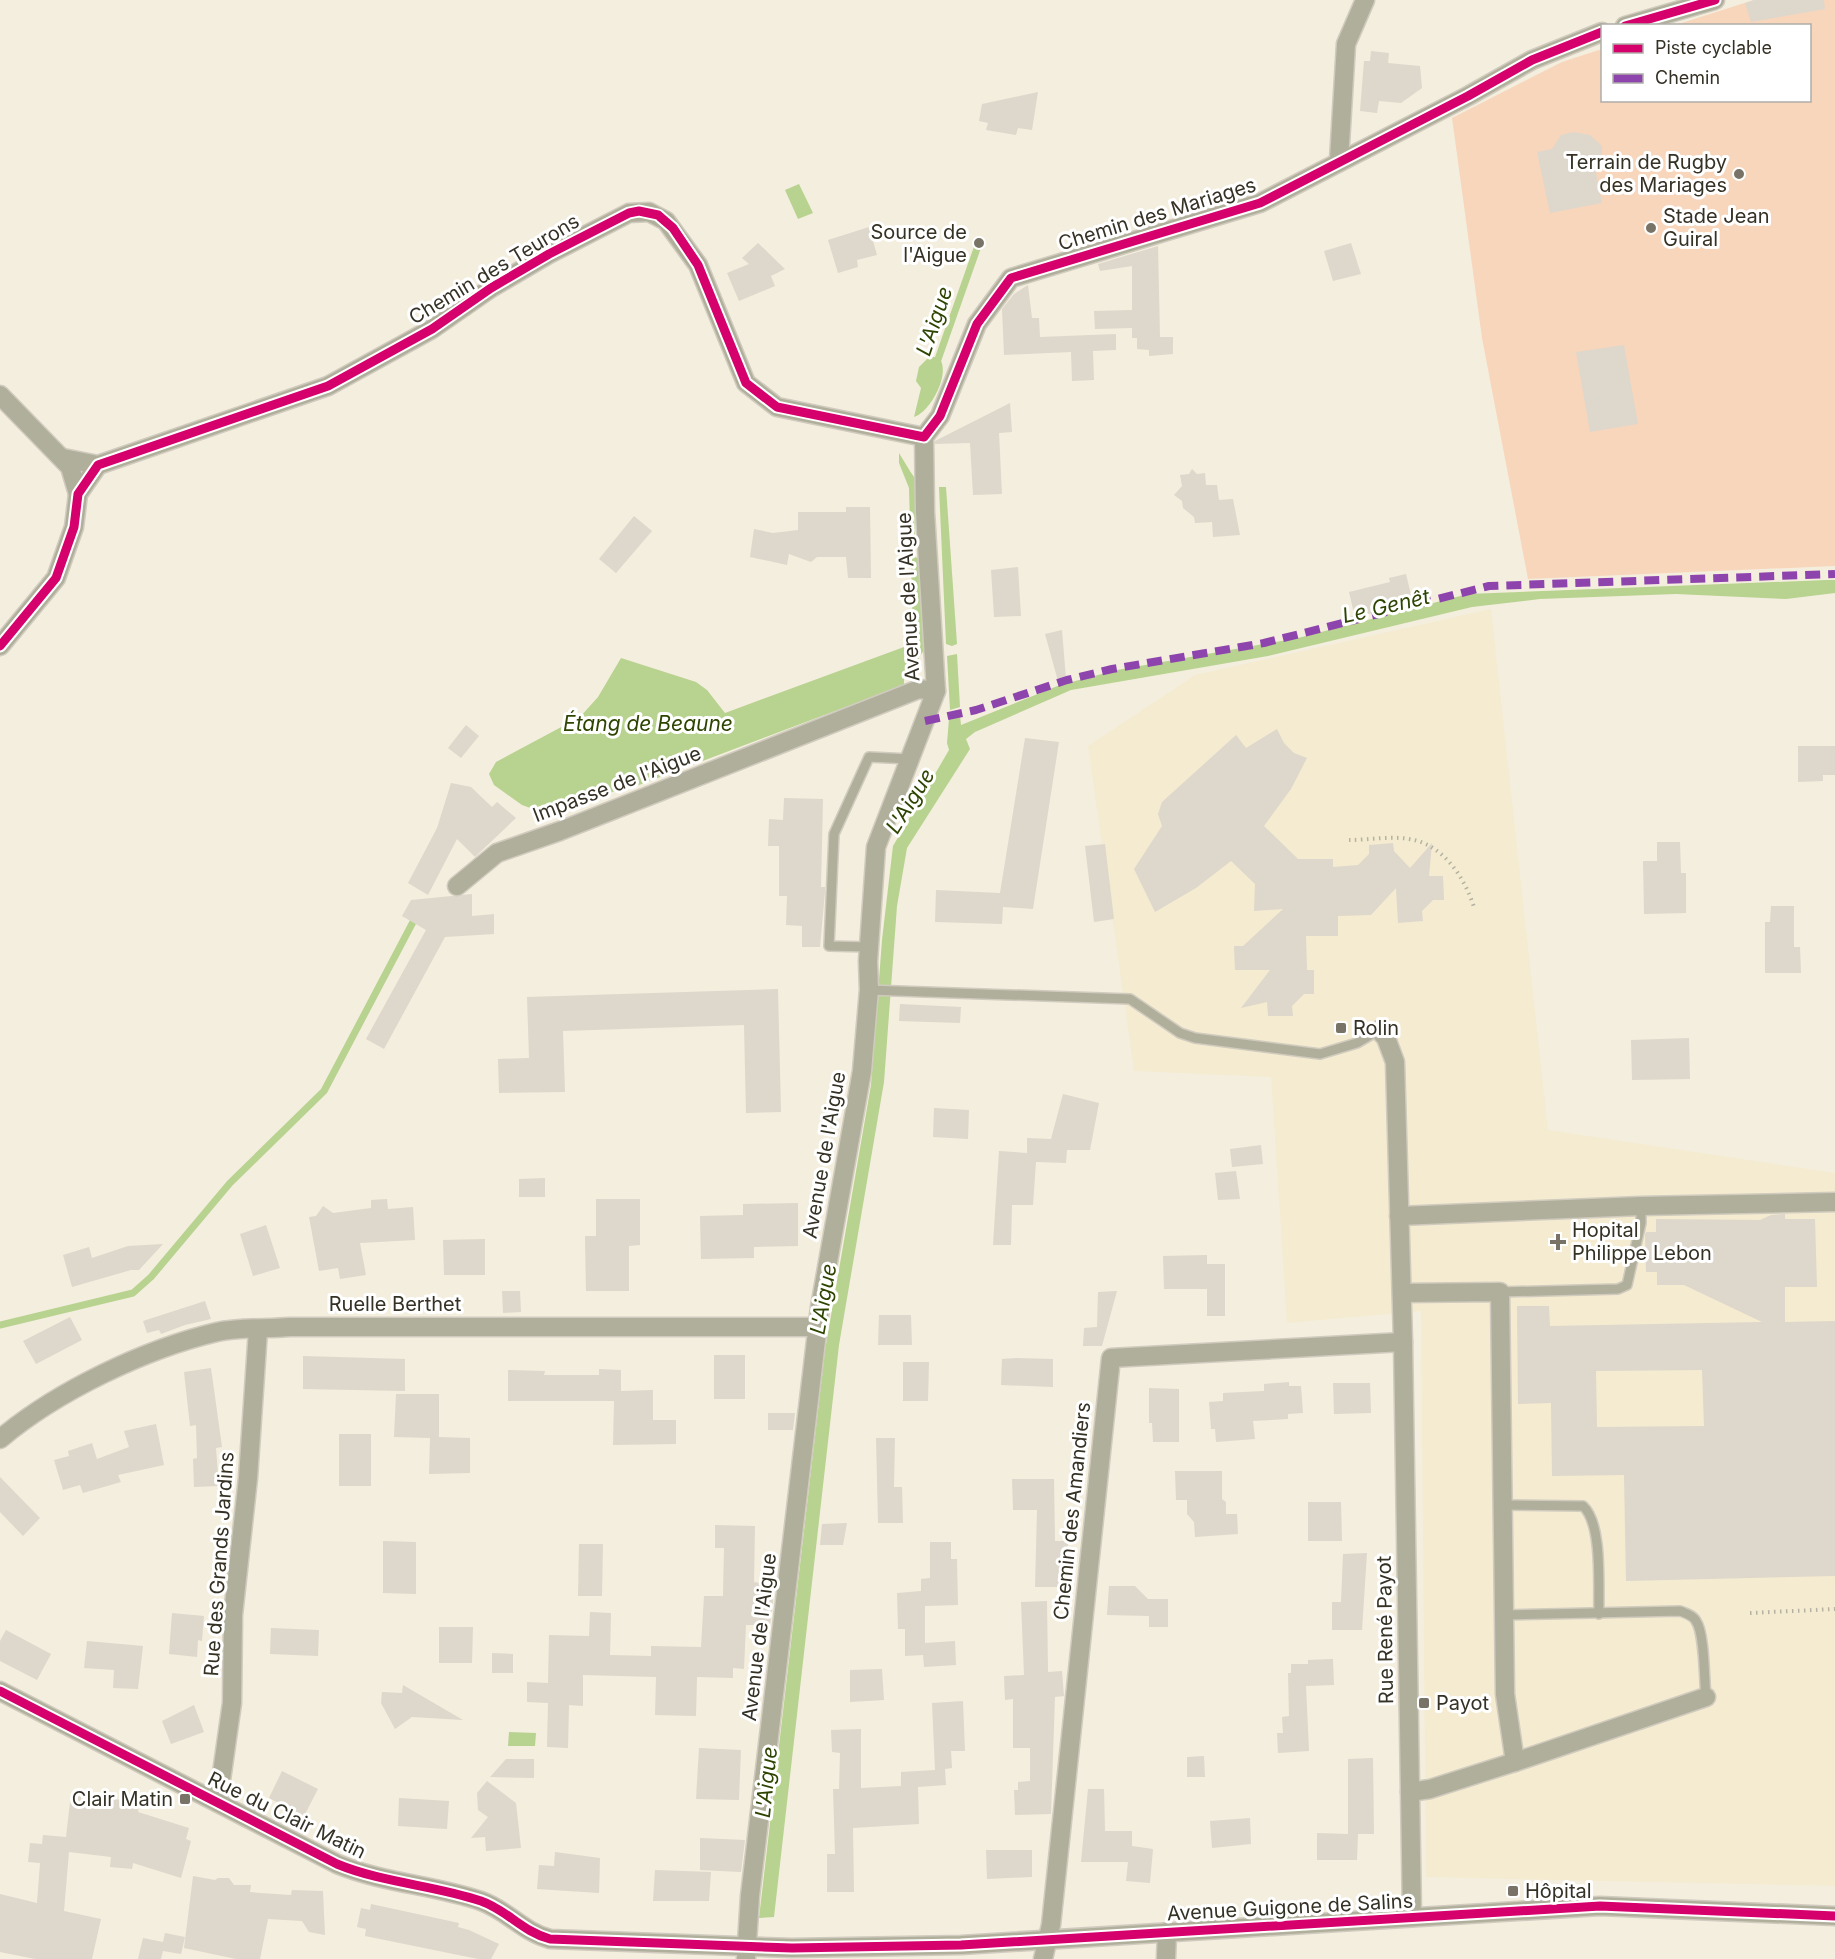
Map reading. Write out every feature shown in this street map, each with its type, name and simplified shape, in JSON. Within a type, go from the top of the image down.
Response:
[{"type":"street","points":[[1339,160],[1346,44],[1365,0]]},
{"type":"street","points":[[1632,24],[1715,0]]},
{"type":"street","name":"Chemin des Mariages","points":[[924,437],[940,416],[977,324],[1011,278],[1260,203],[1339,160],[1468,96],[1532,60],[1601,32]]},
{"type":"street","name":"Chemin des Teurons","points":[[98,465],[328,386],[432,329],[491,288],[567,244],[593,230],[639,211],[658,215],[666,220],[690,251],[698,265],[746,383],[777,407],[924,437]]},
{"type":"street","points":[[0,395],[63,458],[75,477],[78,494],[74,527],[56,578],[0,646]]},
{"type":"street","name":"Avenue de l'Aigue","points":[[750,1950],[750,1896],[818,1327],[862,1071],[869,990],[869,947],[876,847],[936,691],[925,512],[924,437]]},
{"type":"street","points":[[63,458],[98,465],[78,494]]},
{"type":"street","name":"Impasse de l'Aigue","points":[[457,886],[497,853],[560,831],[920,689],[936,691]]},
{"type":"street","name":"Rue René Payot","points":[[1379,1030],[1386,1038],[1395,1062],[1403,1342],[1412,1917]]},
{"type":"street","points":[[1399,1216],[1641,1206],[1835,1202]]},
{"type":"street","points":[[1402,1293],[1500,1292],[1505,1694],[1515,1762]]},
{"type":"street","name":"Ruelle Berthet","points":[[0,1439],[40,1410],[125,1365],[219,1332],[290,1327],[818,1327]]},
{"type":"street","name":"Rue des Grands Jardins","points":[[218,1802],[232,1703],[233,1615],[248,1478],[258,1330]]},
{"type":"street","name":"Chemin des Amandiers","points":[[1043,1959],[1049,1939],[1111,1358],[1403,1342]]},
{"type":"street","name":"Rue du Clair Matin","points":[[0,1691],[358,1873],[484,1902],[507,1914],[526,1930],[550,1939],[750,1950]]},
{"type":"street","points":[[1410,1791],[1430,1789],[1706,1697]]},
{"type":"street","name":"Avenue Guigone de Salins","points":[[750,1950],[778,1947],[961,1946],[1600,1906],[1835,1916]]},
{"type":"street","points":[[1166,1959],[1167,1932]]},
{"type":"lane","points":[[869,947],[829,946],[834,834],[869,757],[910,759]]},
{"type":"lane","points":[[869,990],[1130,999],[1180,1033],[1195,1038],[1320,1054],[1357,1043],[1379,1030]]},
{"type":"lane","points":[[1500,1292],[1618,1289],[1627,1285],[1641,1223],[1641,1206]]},
{"type":"lane","points":[[1503,1505],[1583,1506],[1590,1512],[1596,1535],[1599,1614]]},
{"type":"lane","points":[[1504,1615],[1680,1611],[1688,1614],[1696,1621],[1700,1635],[1706,1697]]},
{"type":"path","points":[[1349,840],[1412,839],[1427,844],[1445,858],[1458,873],[1469,890],[1474,906]]},
{"type":"path","points":[[1750,1613],[1835,1609]]},
{"type":"shaded area","name":"Stade Jean Guiral","points":[[1754,0],[1835,0],[1835,566],[1528,579],[1482,338],[1452,118],[1562,62],[1601,49],[1601,102],[1811,102],[1811,24],[1678,24]]},
{"type":"shaded area","name":"Hopital Philippe Lebon","points":[[1491,609],[1548,1130],[1835,1173],[1835,1886],[1426,1877],[1421,1311],[1287,1323],[1271,1077],[1134,1071],[1088,746],[1195,675]]},
{"type":"water","points":[[799,184],[813,213],[798,219],[785,190]]},
{"type":"water","name":"L'Aigue","points":[[929,357],[938,357],[942,363],[941,381],[938,391],[927,408],[914,417],[921,388],[916,381],[919,367]]},
{"type":"water","name":"Étang de Beaune","points":[[899,453],[913,476],[919,661],[914,670],[904,676],[904,685],[639,785],[552,808],[533,809],[522,805],[494,785],[489,774],[496,762],[580,717],[598,697],[621,658],[696,682],[707,690],[725,713],[904,647],[904,659],[907,657],[913,641],[909,488],[899,463]]},
{"type":"water","points":[[939,487],[946,487],[957,644],[952,646],[946,644]]},
{"type":"water","points":[[1835,580],[1835,593],[1786,599],[1676,594],[1540,599],[1472,607],[1268,656],[1071,690],[975,732],[966,739],[970,749],[907,848],[897,906],[884,1082],[839,1345],[774,1917],[759,1918],[825,1350],[871,1085],[882,940],[893,846],[949,750],[947,743],[949,719],[960,716],[961,725],[1060,685],[1117,670],[1298,638],[1468,594]]},
{"type":"water","points":[[957,654],[960,707],[950,710],[947,656]]},
{"type":"water","points":[[509,1732],[536,1733],[535,1746],[508,1746]]},
{"type":"building","points":[[1754,0],[1824,0],[1825,9],[1751,22],[1745,3]]},
{"type":"building","points":[[1371,51],[1389,53],[1388,63],[1420,66],[1422,88],[1401,103],[1379,101],[1377,113],[1360,111],[1364,61],[1370,61]]},
{"type":"building","points":[[1038,92],[1032,130],[1018,128],[1016,135],[986,130],[988,123],[979,121],[982,104]]},
{"type":"building","points":[[1573,132],[1590,135],[1602,146],[1602,157],[1595,168],[1602,203],[1550,213],[1537,152],[1552,149],[1561,135]]},
{"type":"building","points":[[869,227],[877,255],[857,260],[858,267],[838,273],[828,240]]},
{"type":"building","points":[[758,243],[785,269],[771,276],[775,286],[739,301],[727,273],[749,264],[742,258]]},
{"type":"building","points":[[1351,243],[1361,274],[1333,281],[1324,251]]},
{"type":"building","points":[[1158,246],[1160,337],[1173,337],[1173,354],[1149,356],[1149,350],[1137,349],[1137,338],[1132,338],[1132,328],[1095,329],[1094,311],[1132,310],[1132,266],[1100,271],[1098,264]]},
{"type":"building","points":[[1028,285],[1032,318],[1039,318],[1040,337],[1116,334],[1116,350],[1093,351],[1094,380],[1072,381],[1071,352],[1004,355],[1002,309],[1014,294]]},
{"type":"building","points":[[1624,345],[1638,424],[1590,432],[1576,352]]},
{"type":"building","points":[[1010,403],[1012,432],[999,433],[1002,494],[973,495],[970,443],[935,444],[935,441]]},
{"type":"building","points":[[1192,469],[1197,474],[1205,473],[1206,485],[1217,485],[1219,500],[1233,499],[1240,535],[1213,537],[1212,522],[1195,523],[1194,517],[1183,508],[1182,501],[1174,495],[1182,486],[1180,475],[1189,474]]},
{"type":"building","points":[[846,507],[870,507],[871,578],[848,578],[846,557],[817,557],[811,562],[789,554],[787,565],[750,557],[754,529],[773,533],[798,530],[798,512],[846,512]]},
{"type":"building","points":[[634,516],[652,531],[616,573],[599,559]]},
{"type":"building","points":[[1018,567],[1021,616],[994,617],[991,570]]},
{"type":"building","points":[[1406,574],[1412,599],[1378,607],[1379,611],[1355,618],[1349,592],[1390,582],[1389,578]]},
{"type":"building","points":[[1062,630],[1066,679],[1058,681],[1045,634]]},
{"type":"building","points":[[466,725],[479,736],[461,758],[448,748]]},
{"type":"building","points":[[1277,729],[1284,743],[1294,753],[1307,758],[1291,789],[1264,826],[1298,859],[1333,859],[1333,867],[1358,865],[1369,854],[1369,845],[1393,843],[1394,851],[1410,868],[1432,843],[1429,876],[1443,876],[1444,900],[1433,900],[1422,911],[1423,921],[1398,923],[1396,888],[1371,915],[1338,916],[1338,936],[1306,936],[1307,970],[1314,970],[1314,994],[1304,994],[1292,1006],[1293,1016],[1268,1016],[1267,1002],[1241,1008],[1270,970],[1235,970],[1234,946],[1243,946],[1283,909],[1254,911],[1255,884],[1231,861],[1196,888],[1155,912],[1134,869],[1162,826],[1158,814],[1162,802],[1236,735],[1246,748]]},
{"type":"building","points":[[1025,738],[1059,742],[1033,909],[1003,907],[1002,924],[935,922],[936,890],[1000,893]]},
{"type":"building","points":[[1798,746],[1835,746],[1835,775],[1823,775],[1823,781],[1798,782]]},
{"type":"building","points":[[451,783],[471,787],[492,807],[497,802],[516,818],[475,857],[457,839],[428,895],[408,883],[437,828]]},
{"type":"building","points":[[784,798],[823,799],[821,887],[825,887],[825,892],[820,947],[802,947],[802,926],[786,925],[787,896],[779,896],[779,846],[768,846],[769,819],[783,820]]},
{"type":"building","points":[[1657,842],[1680,842],[1681,873],[1686,873],[1686,913],[1644,914],[1643,861],[1657,861]]},
{"type":"building","points":[[1105,844],[1114,919],[1094,922],[1085,846]]},
{"type":"building","points":[[472,894],[472,916],[494,914],[494,934],[445,937],[384,1049],[366,1039],[426,930],[402,916],[411,900]]},
{"type":"building","points":[[1771,906],[1794,906],[1794,947],[1800,947],[1801,973],[1765,973],[1765,922],[1770,922]]},
{"type":"building","points":[[778,989],[781,1112],[746,1113],[744,1025],[563,1031],[565,1092],[499,1093],[498,1059],[529,1058],[527,997]]},
{"type":"building","points":[[900,1004],[961,1007],[960,1023],[899,1021]]},
{"type":"building","points":[[1689,1038],[1690,1079],[1632,1080],[1631,1040]]},
{"type":"building","points":[[1063,1094],[1099,1103],[1090,1150],[1067,1150],[1066,1163],[1036,1162],[1033,1205],[1012,1205],[1011,1245],[993,1245],[999,1151],[1027,1153],[1027,1138],[1051,1139]]},
{"type":"building","points":[[934,1108],[969,1110],[968,1139],[933,1137]]},
{"type":"building","points":[[1261,1145],[1263,1164],[1232,1167],[1230,1149]]},
{"type":"building","points":[[1236,1171],[1240,1199],[1218,1200],[1215,1173]]},
{"type":"building","points":[[545,1178],[545,1197],[519,1197],[519,1179]]},
{"type":"building","points":[[387,1199],[388,1209],[413,1207],[415,1240],[360,1243],[366,1275],[340,1279],[338,1268],[319,1271],[309,1217],[316,1216],[323,1206],[333,1213],[371,1208],[371,1200]]},
{"type":"building","points":[[596,1199],[640,1199],[640,1245],[629,1246],[629,1291],[586,1291],[585,1236],[596,1236]]},
{"type":"building","points":[[798,1203],[798,1246],[754,1247],[754,1258],[701,1259],[700,1216],[743,1215],[743,1204]]},
{"type":"building","points":[[1785,1214],[1785,1219],[1815,1219],[1817,1287],[1785,1287],[1785,1322],[1835,1321],[1835,1576],[1626,1581],[1624,1475],[1552,1476],[1551,1403],[1518,1404],[1517,1306],[1549,1306],[1550,1326],[1762,1322],[1684,1285],[1657,1285],[1657,1272],[1646,1272],[1645,1235],[1646,1232],[1656,1232],[1656,1219],[1760,1220],[1771,1215]],"holes":[[[1702,1370],[1704,1426],[1597,1427],[1596,1371]]]},
{"type":"building","points":[[266,1225],[280,1268],[253,1276],[240,1234]]},
{"type":"building","points":[[485,1239],[485,1275],[444,1275],[443,1240]]},
{"type":"building","points":[[163,1244],[139,1270],[131,1270],[72,1287],[63,1255],[89,1247],[92,1258],[128,1246]]},
{"type":"building","points":[[1207,1255],[1207,1264],[1225,1264],[1225,1316],[1207,1316],[1207,1289],[1164,1289],[1163,1256]]},
{"type":"building","points":[[502,1291],[520,1291],[521,1312],[503,1313]]},
{"type":"building","points":[[1117,1291],[1102,1346],[1083,1346],[1084,1328],[1097,1327],[1098,1292]]},
{"type":"building","points":[[205,1301],[211,1319],[161,1334],[159,1330],[147,1333],[143,1321]]},
{"type":"building","points":[[879,1315],[911,1315],[912,1345],[878,1345]]},
{"type":"building","points":[[70,1317],[82,1340],[36,1364],[23,1341]]},
{"type":"building","points":[[714,1355],[745,1355],[745,1399],[714,1399]]},
{"type":"building","points":[[303,1356],[405,1359],[405,1391],[303,1389]]},
{"type":"building","points":[[1002,1359],[1053,1359],[1053,1387],[1001,1385]]},
{"type":"building","points":[[903,1362],[929,1362],[928,1401],[903,1401]]},
{"type":"building","points":[[211,1368],[222,1447],[216,1448],[219,1486],[194,1487],[193,1459],[197,1458],[196,1425],[190,1426],[184,1372]]},
{"type":"building","points":[[599,1369],[621,1370],[621,1391],[653,1390],[653,1420],[676,1420],[676,1444],[613,1445],[614,1401],[508,1401],[508,1370],[545,1371],[544,1375],[599,1375]]},
{"type":"building","points":[[1289,1382],[1289,1386],[1301,1386],[1303,1413],[1288,1414],[1288,1419],[1253,1421],[1255,1439],[1216,1442],[1215,1429],[1211,1429],[1209,1402],[1223,1401],[1223,1393],[1264,1391],[1264,1384]]},
{"type":"building","points":[[1333,1383],[1370,1383],[1371,1413],[1334,1414]]},
{"type":"building","points":[[1149,1388],[1179,1389],[1179,1442],[1153,1442],[1152,1423],[1149,1423]]},
{"type":"building","points":[[396,1394],[439,1394],[439,1437],[470,1438],[470,1473],[429,1474],[430,1438],[394,1437]]},
{"type":"building","points":[[768,1413],[795,1413],[793,1430],[768,1430]]},
{"type":"building","points":[[156,1424],[164,1465],[118,1475],[121,1482],[83,1493],[80,1485],[63,1490],[54,1460],[69,1456],[68,1451],[92,1443],[97,1459],[129,1447],[124,1431]]},
{"type":"building","points":[[339,1434],[371,1434],[371,1486],[339,1486]]},
{"type":"building","points":[[876,1438],[895,1438],[894,1487],[902,1487],[903,1523],[878,1523]]},
{"type":"building","points":[[1175,1471],[1222,1471],[1222,1499],[1226,1502],[1226,1514],[1237,1514],[1238,1534],[1195,1537],[1194,1522],[1187,1514],[1187,1500],[1176,1500]]},
{"type":"building","points":[[0,1477],[40,1518],[23,1536],[0,1512]]},
{"type":"building","points":[[1012,1479],[1054,1479],[1055,1541],[1068,1541],[1067,1587],[1035,1587],[1037,1510],[1013,1510]]},
{"type":"building","points":[[1308,1502],[1341,1502],[1342,1541],[1308,1541]]},
{"type":"building","points":[[847,1523],[843,1545],[820,1545],[822,1524]]},
{"type":"building","points":[[715,1525],[755,1526],[754,1582],[775,1585],[770,1625],[746,1625],[744,1669],[733,1668],[733,1678],[697,1677],[696,1716],[655,1715],[656,1677],[583,1675],[583,1706],[569,1705],[568,1748],[547,1747],[548,1703],[527,1702],[527,1682],[548,1683],[549,1635],[589,1636],[590,1612],[611,1613],[610,1655],[651,1656],[651,1646],[701,1647],[704,1596],[723,1596],[724,1548],[715,1548]]},
{"type":"building","points":[[383,1541],[416,1542],[416,1594],[383,1593]]},
{"type":"building","points":[[930,1542],[951,1542],[951,1559],[957,1559],[958,1605],[925,1606],[925,1643],[955,1641],[956,1665],[924,1667],[923,1655],[905,1656],[905,1629],[898,1629],[897,1593],[921,1591],[921,1579],[930,1578]]},
{"type":"building","points":[[579,1544],[603,1544],[602,1596],[578,1596]]},
{"type":"building","points":[[1367,1553],[1362,1630],[1332,1630],[1332,1602],[1341,1602],[1343,1554]]},
{"type":"building","points":[[1109,1586],[1135,1586],[1148,1599],[1168,1599],[1168,1627],[1149,1627],[1149,1616],[1107,1615]]},
{"type":"building","points":[[1047,1601],[1048,1672],[1062,1671],[1064,1696],[1055,1697],[1051,1814],[1015,1815],[1014,1790],[1018,1790],[1018,1782],[1030,1781],[1030,1748],[1013,1748],[1013,1699],[1005,1700],[1004,1676],[1024,1675],[1021,1602]]},
{"type":"building","points":[[172,1613],[204,1616],[202,1641],[198,1640],[197,1657],[169,1654]]},
{"type":"building","points":[[439,1627],[473,1627],[472,1663],[439,1663]]},
{"type":"building","points":[[271,1628],[319,1630],[318,1656],[270,1654]]},
{"type":"building","points":[[6,1630],[51,1654],[37,1680],[0,1661],[0,1641]]},
{"type":"building","points":[[87,1641],[143,1646],[138,1689],[113,1688],[114,1670],[84,1668]]},
{"type":"building","points":[[492,1653],[513,1654],[513,1673],[492,1673]]},
{"type":"building","points":[[1333,1659],[1334,1685],[1306,1686],[1309,1751],[1278,1753],[1277,1733],[1283,1733],[1282,1717],[1289,1716],[1288,1673],[1291,1673],[1291,1664],[1308,1664],[1308,1660]]},
{"type":"building","points":[[882,1669],[884,1700],[850,1702],[850,1670]]},
{"type":"building","points":[[403,1685],[463,1720],[412,1717],[395,1729],[381,1703],[382,1692],[402,1693]]},
{"type":"building","points":[[963,1701],[965,1751],[951,1751],[952,1768],[945,1769],[946,1785],[918,1787],[919,1824],[853,1828],[854,1892],[827,1892],[827,1854],[835,1854],[833,1789],[839,1789],[840,1753],[832,1752],[831,1730],[861,1729],[861,1788],[901,1786],[901,1772],[935,1770],[932,1703]]},
{"type":"building","points":[[194,1705],[204,1732],[171,1744],[162,1721]]},
{"type":"building","points":[[699,1748],[741,1750],[739,1800],[696,1799]]},
{"type":"building","points":[[1204,1756],[1205,1777],[1187,1777],[1187,1757]]},
{"type":"building","points":[[1373,1758],[1374,1834],[1358,1834],[1357,1860],[1317,1860],[1317,1833],[1348,1834],[1348,1759]]},
{"type":"building","points":[[506,1759],[534,1759],[534,1778],[490,1777]]},
{"type":"building","points":[[282,1771],[318,1789],[304,1816],[269,1798]]},
{"type":"building","points":[[487,1781],[516,1803],[521,1848],[486,1851],[485,1837],[471,1838],[488,1817],[478,1810],[477,1793]]},
{"type":"building","points":[[1088,1789],[1104,1789],[1105,1831],[1132,1831],[1132,1846],[1153,1849],[1150,1883],[1126,1881],[1128,1862],[1081,1862]]},
{"type":"building","points":[[71,1794],[140,1802],[138,1812],[189,1828],[186,1839],[191,1841],[181,1878],[133,1863],[132,1869],[110,1867],[111,1857],[69,1852],[64,1911],[101,1919],[92,1959],[35,1959],[0,1952],[0,1894],[37,1903],[40,1863],[28,1862],[30,1843],[42,1844],[43,1835],[66,1837]]},
{"type":"building","points":[[399,1798],[449,1801],[447,1829],[398,1826]]},
{"type":"building","points":[[1250,1818],[1251,1844],[1212,1848],[1210,1821]]},
{"type":"building","points":[[700,1838],[745,1840],[741,1872],[700,1870]]},
{"type":"building","points":[[986,1850],[1032,1850],[1032,1877],[987,1879]]},
{"type":"building","points":[[555,1852],[600,1858],[599,1893],[537,1889],[539,1865],[554,1866]]},
{"type":"building","points":[[655,1870],[711,1872],[709,1901],[653,1901]]},
{"type":"building","points":[[193,1876],[215,1880],[229,1878],[234,1885],[251,1885],[250,1892],[291,1895],[292,1890],[323,1891],[325,1935],[309,1932],[302,1921],[268,1919],[260,1959],[236,1959],[184,1948]]},
{"type":"building","points":[[371,1904],[459,1923],[458,1927],[499,1944],[491,1959],[478,1959],[365,1936],[366,1929],[357,1927],[361,1908],[370,1910]]},
{"type":"building","points":[[165,1933],[185,1937],[181,1954],[163,1951],[161,1959],[138,1959],[143,1938],[163,1942]]},
{"type":"waterway","name":"L'Aigue","points":[[936,365],[979,243]]},
{"type":"waterway","points":[[909,476],[914,483],[915,514]]},
{"type":"waterway","points":[[915,657],[920,650],[916,561]]},
{"type":"waterway","points":[[0,1325],[133,1293],[151,1277],[230,1183],[324,1091],[413,922]]},
{"type":"marked path","points":[[925,721],[976,710],[1067,680],[1112,669],[1264,643],[1489,586],[1835,574]]},
{"type":"cycle path","points":[[1632,24],[1715,0]]},
{"type":"cycle path","points":[[0,646],[56,578],[74,527],[78,494],[98,465],[328,386],[432,329],[491,288],[549,254],[629,213],[639,211],[658,215],[673,228],[698,265],[746,383],[777,407],[924,437],[940,416],[977,324],[1011,278],[1260,203],[1468,96],[1532,60],[1601,32]]},
{"type":"cycle path","points":[[0,1691],[337,1864],[372,1876],[481,1901],[540,1936],[550,1939],[792,1948],[961,1945],[1600,1906],[1835,1916]]},
{"type":"place","name":"Terrain de Rugby des Mariages","points":[[1739,174]]},
{"type":"place","name":"Stade Jean Guiral","points":[[1651,228]]},
{"type":"place","name":"Source de l'Aigue","points":[[979,243]]},
{"type":"place","name":"Rolin","points":[[1341,1028]]},
{"type":"place","name":"Hopital Philippe Lebon","points":[[1558,1242]]},
{"type":"place","name":"Payot","points":[[1424,1703]]},
{"type":"place","name":"Clair Matin","points":[[185,1799]]},
{"type":"place","name":"Hôpital","points":[[1513,1891]]},
{"type":"water label","name":"Le Genêt","points":[[1386,606]]}]
